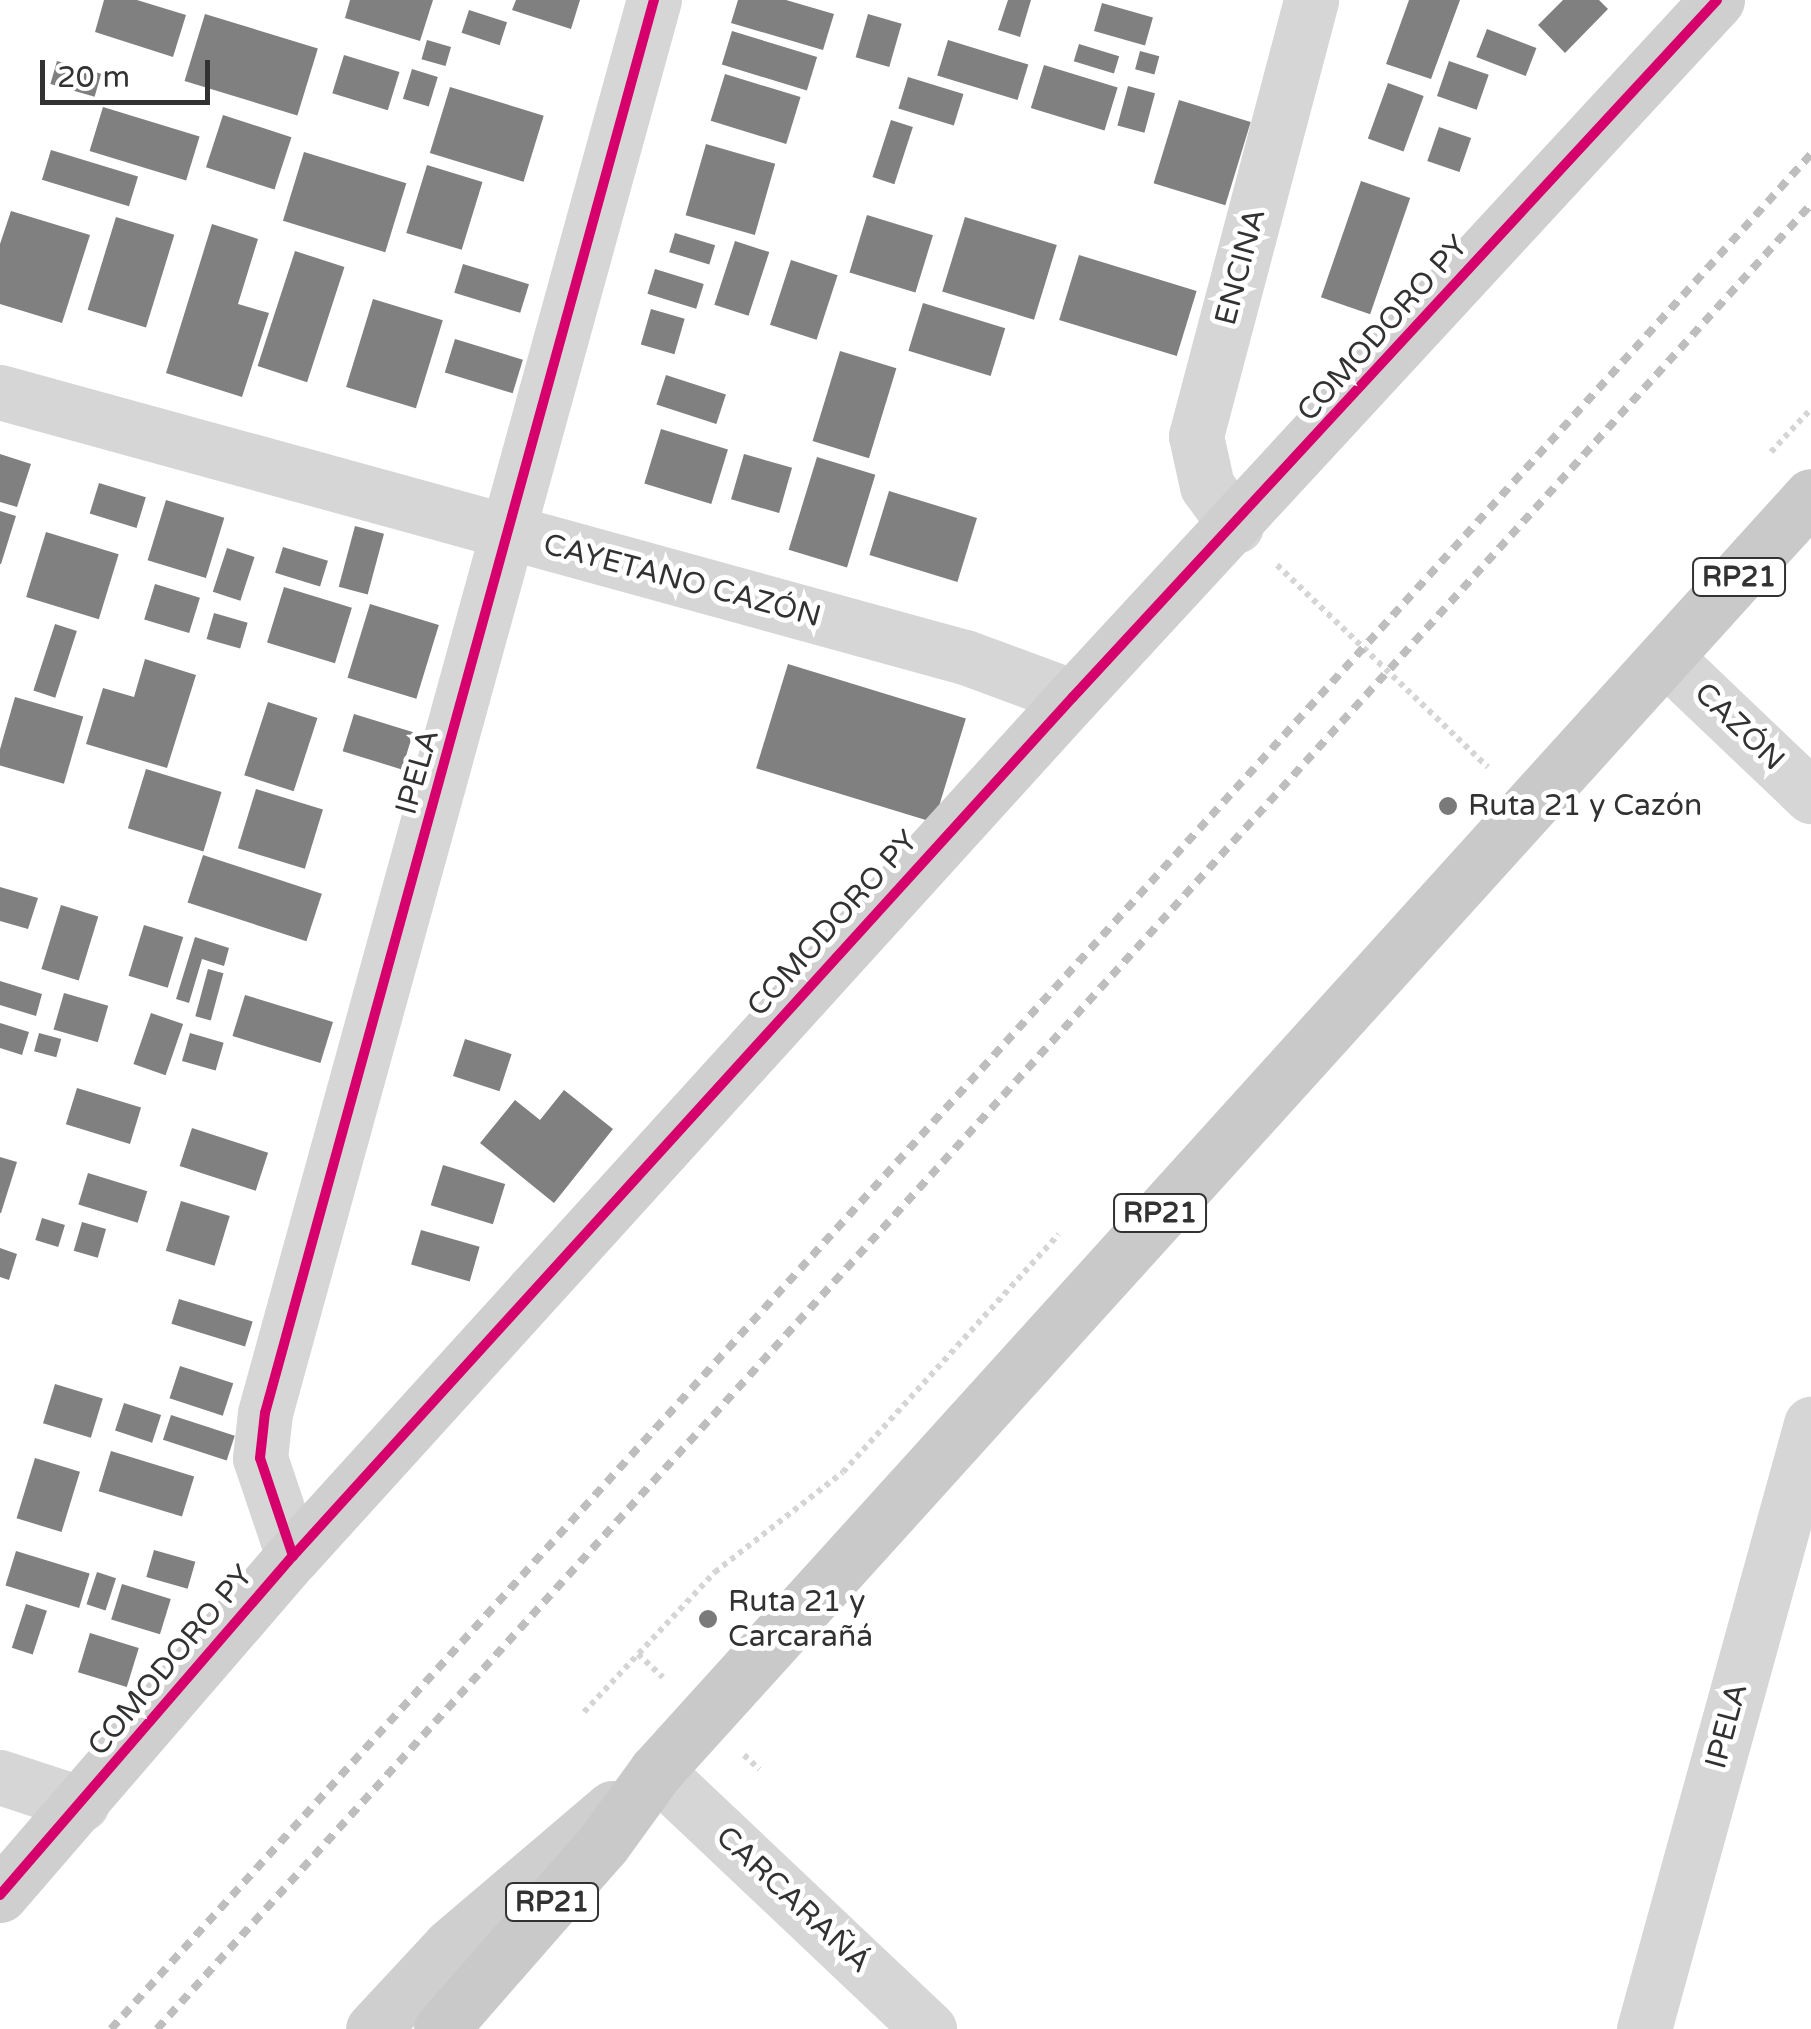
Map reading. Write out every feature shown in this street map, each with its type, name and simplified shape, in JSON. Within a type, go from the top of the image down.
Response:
[{"type":"main road","name":"RP21","points":[[441,2029],[603,1844],[656,1770],[1811,496]]},
{"type":"street","name":"IPELA","points":[[294,1556],[260,1458],[265,1413],[511,536],[654,0]]},
{"type":"street","name":"ENCINA","points":[[1236,526],[1208,486],[1196,436],[1311,0]]},
{"type":"street","name":"COMODORO PY","points":[[0,1895],[294,1556],[1073,697],[1236,526],[1717,0]]},
{"type":"street","name":"CAYETANO CAZÓN","points":[[0,392],[511,536],[966,657],[1073,697]]},
{"type":"street","name":"CAZÓN","points":[[1668,658],[1811,796]]},
{"type":"street","name":"IPELA","points":[[1644,2029],[1811,1424]]},
{"type":"street","points":[[373,2029],[450,1946],[656,1770]]},
{"type":"street","name":"CARCARAÑÁ","points":[[656,1770],[929,2029]]},
{"type":"street","points":[[0,1777],[82,1804]]},
{"type":"path","points":[[1759,466],[1811,408]]},
{"type":"path","points":[[1236,526],[1530,807]]},
{"type":"path","points":[[1473,780],[1499,751]]},
{"type":"path","points":[[584,1712],[715,1572],[843,1472],[1070,1222]]},
{"type":"building","points":[[104,0],[137,0],[186,15],[173,57],[95,32]]},
{"type":"building","points":[[350,0],[433,0],[420,41],[345,18]]},
{"type":"building","points":[[516,0],[580,0],[571,29],[512,10]]},
{"type":"building","points":[[738,0],[786,0],[834,14],[823,50],[731,23]]},
{"type":"building","points":[[1008,0],[1031,0],[1020,37],[998,30]]},
{"type":"building","points":[[1409,0],[1460,0],[1431,79],[1386,64]]},
{"type":"building","points":[[1563,0],[1599,0],[1608,9],[1565,53],[1538,25]]},
{"type":"building","points":[[1102,3],[1153,18],[1145,45],[1094,31]]},
{"type":"building","points":[[469,10],[507,22],[500,45],[462,33]]},
{"type":"building","points":[[205,14],[318,48],[297,115],[185,81]]},
{"type":"building","points":[[868,14],[902,24],[889,67],[856,57]]},
{"type":"building","points":[[1487,29],[1536,48],[1526,76],[1476,57]]},
{"type":"building","points":[[732,31],[817,57],[807,90],[722,64]]},
{"type":"building","points":[[427,40],[451,47],[446,66],[421,59]]},
{"type":"building","points":[[948,40],[1028,65],[1018,100],[937,75]]},
{"type":"building","points":[[1079,44],[1119,56],[1114,73],[1074,61]]},
{"type":"building","points":[[1140,51],[1159,56],[1154,75],[1135,69]]},
{"type":"building","points":[[344,55],[399,72],[388,110],[332,93]]},
{"type":"building","points":[[57,61],[101,74],[95,97],[50,84]]},
{"type":"building","points":[[1449,61],[1489,75],[1477,110],[1437,96]]},
{"type":"building","points":[[1044,65],[1118,88],[1104,131],[1031,108]]},
{"type":"building","points":[[412,69],[438,77],[429,107],[403,99]]},
{"type":"building","points":[[725,74],[801,97],[786,144],[711,121]]},
{"type":"building","points":[[908,77],[963,94],[954,126],[898,109]]},
{"type":"building","points":[[1388,83],[1424,96],[1404,151],[1368,138]]},
{"type":"building","points":[[1128,86],[1155,93],[1144,133],[1117,126]]},
{"type":"building","points":[[450,87],[544,116],[524,182],[430,153]]},
{"type":"building","points":[[1179,100],[1251,122],[1225,205],[1154,183]]},
{"type":"building","points":[[103,107],[200,137],[186,181],[90,151]]},
{"type":"building","points":[[223,115],[291,137],[274,190],[206,167]]},
{"type":"building","points":[[891,120],[913,127],[894,184],[872,177]]},
{"type":"building","points":[[1439,127],[1471,138],[1459,172],[1427,161]]},
{"type":"building","points":[[706,144],[775,164],[755,235],[686,215]]},
{"type":"building","points":[[51,150],[138,177],[129,206],[42,180]]},
{"type":"building","points":[[304,152],[406,183],[385,252],[283,221]]},
{"type":"building","points":[[427,165],[482,182],[462,250],[406,233]]},
{"type":"building","points":[[1361,181],[1410,198],[1370,314],[1321,297]]},
{"type":"building","points":[[11,211],[90,235],[62,323],[0,304],[0,244]]},
{"type":"building","points":[[867,215],[933,235],[915,293],[849,272]]},
{"type":"building","points":[[116,217],[174,235],[146,328],[88,310]]},
{"type":"building","points":[[965,217],[1057,245],[1034,320],[942,292]]},
{"type":"building","points":[[212,224],[258,239],[238,304],[269,313],[242,397],[166,373]]},
{"type":"building","points":[[675,233],[715,245],[709,264],[669,252]]},
{"type":"building","points":[[735,241],[769,252],[749,316],[714,305]]},
{"type":"building","points":[[295,251],[344,267],[307,382],[258,366]]},
{"type":"building","points":[[1079,255],[1197,291],[1177,356],[1059,320]]},
{"type":"building","points":[[791,260],[838,275],[817,340],[770,325]]},
{"type":"building","points":[[463,264],[529,284],[520,313],[454,293]]},
{"type":"building","points":[[655,269],[704,284],[696,309],[647,294]]},
{"type":"building","points":[[373,299],[443,320],[416,408],[346,387]]},
{"type":"building","points":[[923,303],[1005,328],[991,376],[908,351]]},
{"type":"building","points":[[651,309],[685,319],[674,354],[641,345]]},
{"type":"building","points":[[455,339],[523,360],[513,393],[445,372]]},
{"type":"building","points":[[840,351],[896,368],[869,458],[813,441]]},
{"type":"building","points":[[666,375],[726,394],[716,424],[656,404]]},
{"type":"building","points":[[661,429],[728,449],[711,504],[644,484]]},
{"type":"building","points":[[0,454],[31,464],[17,507],[0,502]]},
{"type":"building","points":[[744,454],[792,468],[779,513],[731,499]]},
{"type":"building","points":[[817,457],[875,475],[847,568],[789,550]]},
{"type":"building","points":[[99,483],[146,497],[137,528],[90,514]]},
{"type":"building","points":[[889,491],[977,518],[957,582],[869,555]]},
{"type":"building","points":[[166,500],[224,518],[206,578],[148,560]]},
{"type":"building","points":[[0,511],[16,516],[1,564],[0,564]]},
{"type":"building","points":[[355,526],[384,534],[368,595],[339,587]]},
{"type":"building","points":[[46,532],[119,554],[99,619],[26,597]]},
{"type":"building","points":[[283,547],[328,561],[320,587],[275,573]]},
{"type":"building","points":[[227,548],[255,557],[240,601],[213,592]]},
{"type":"building","points":[[155,584],[200,598],[189,633],[144,619]]},
{"type":"building","points":[[284,587],[352,608],[335,663],[267,642]]},
{"type":"building","points":[[370,604],[439,625],[416,699],[347,678]]},
{"type":"building","points":[[214,613],[248,623],[240,649],[207,639]]},
{"type":"building","points":[[55,624],[77,631],[55,698],[33,691]]},
{"type":"building","points":[[145,659],[196,675],[167,768],[86,744],[103,688],[134,697]]},
{"type":"building","points":[[788,664],[966,718],[934,823],[756,768]]},
{"type":"building","points":[[15,697],[83,717],[64,784],[0,766],[0,749]]},
{"type":"building","points":[[268,702],[317,718],[294,791],[244,775]]},
{"type":"building","points":[[354,714],[413,732],[402,769],[343,751]]},
{"type":"building","points":[[146,769],[222,792],[203,851],[128,828]]},
{"type":"building","points":[[256,789],[323,809],[305,869],[238,848]]},
{"type":"building","points":[[203,855],[322,894],[306,941],[188,903]]},
{"type":"building","points":[[0,887],[38,898],[28,929],[0,921]]},
{"type":"building","points":[[61,905],[98,916],[79,980],[41,969]]},
{"type":"building","points":[[144,925],[183,937],[168,988],[129,976]]},
{"type":"building","points":[[195,937],[229,948],[224,966],[202,959],[189,1003],[176,999]]},
{"type":"building","points":[[208,969],[223,973],[211,1020],[195,1016]]},
{"type":"building","points":[[0,981],[42,994],[36,1016],[0,1005]]},
{"type":"building","points":[[64,993],[108,1006],[98,1042],[54,1030]]},
{"type":"building","points":[[245,995],[333,1022],[320,1063],[232,1036]]},
{"type":"building","points":[[151,1013],[183,1024],[166,1075],[133,1064]]},
{"type":"building","points":[[0,1023],[29,1032],[22,1055],[0,1048]]},
{"type":"building","points":[[39,1033],[61,1039],[56,1057],[34,1051]]},
{"type":"building","points":[[190,1033],[224,1043],[216,1071],[182,1061]]},
{"type":"building","points":[[465,1039],[512,1054],[500,1091],[453,1076]]},
{"type":"building","points":[[77,1088],[141,1108],[130,1144],[66,1124]]},
{"type":"building","points":[[564,1090],[613,1129],[554,1203],[480,1143],[515,1100],[540,1120]]},
{"type":"building","points":[[192,1128],[268,1153],[256,1191],[180,1166]]},
{"type":"building","points":[[0,1157],[17,1162],[1,1213],[0,1213]]},
{"type":"building","points":[[443,1165],[505,1184],[493,1224],[431,1205]]},
{"type":"building","points":[[88,1173],[147,1191],[138,1223],[78,1205]]},
{"type":"building","points":[[181,1201],[230,1216],[215,1266],[166,1251]]},
{"type":"building","points":[[42,1218],[65,1225],[58,1247],[35,1240]]},
{"type":"building","points":[[82,1222],[106,1229],[98,1258],[74,1251]]},
{"type":"building","points":[[421,1230],[480,1247],[470,1281],[411,1265]]},
{"type":"building","points":[[0,1248],[17,1254],[9,1280],[0,1277]]},
{"type":"building","points":[[179,1299],[253,1322],[245,1346],[171,1324]]},
{"type":"building","points":[[180,1366],[233,1383],[223,1416],[169,1398]]},
{"type":"building","points":[[55,1384],[103,1399],[91,1438],[43,1423]]},
{"type":"building","points":[[124,1403],[161,1415],[152,1443],[115,1431]]},
{"type":"building","points":[[171,1415],[235,1436],[227,1460],[163,1440]]},
{"type":"building","points":[[111,1451],[194,1476],[182,1517],[99,1491]]},
{"type":"building","points":[[35,1458],[80,1472],[62,1532],[17,1518]]},
{"type":"building","points":[[154,1550],[195,1562],[188,1589],[146,1577]]},
{"type":"building","points":[[16,1551],[90,1574],[79,1608],[5,1585]]},
{"type":"building","points":[[97,1572],[116,1578],[106,1611],[86,1604]]},
{"type":"building","points":[[122,1584],[171,1599],[160,1634],[111,1619]]},
{"type":"building","points":[[26,1604],[47,1611],[33,1655],[12,1648]]},
{"type":"building","points":[[90,1633],[139,1648],[127,1687],[78,1672]]},
{"type":"railway","points":[[111,2029],[1811,154]]},
{"type":"railway","points":[[157,2029],[1811,204]]},
{"type":"cycle path","points":[[293,1556],[260,1458],[265,1413],[654,0]]},
{"type":"cycle path","points":[[0,1895],[293,1556],[1073,697],[1717,0]]},
{"type":"place","name":"Ruta 21 y Cazón","points":[[1448,806]]},
{"type":"place","name":"Ruta 21 y Carcarañá","points":[[708,1619]]}]
